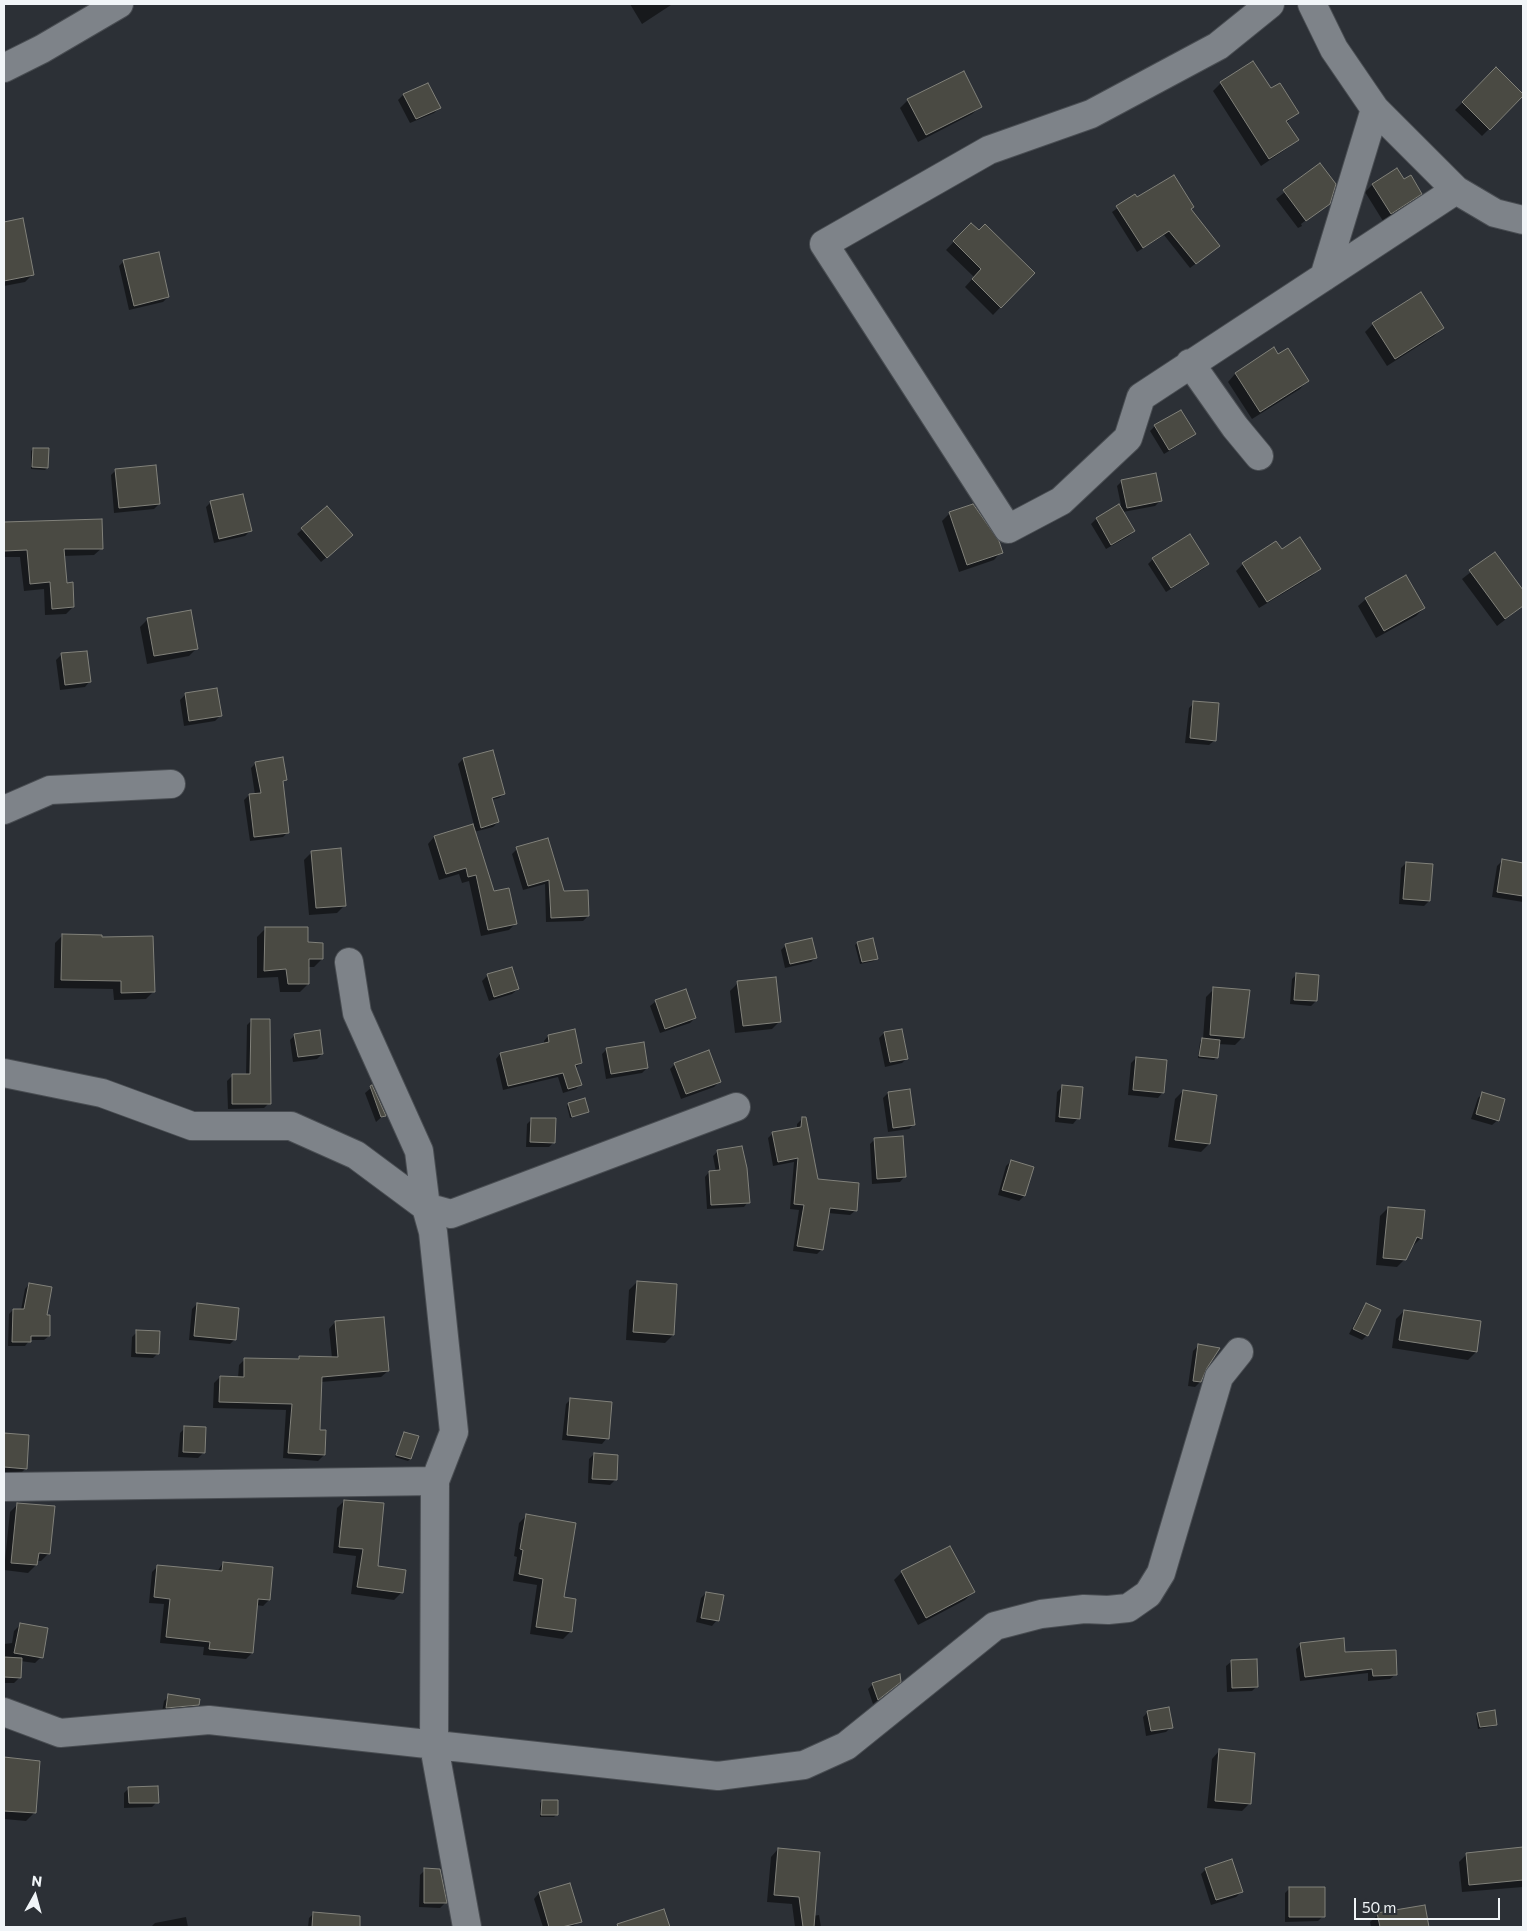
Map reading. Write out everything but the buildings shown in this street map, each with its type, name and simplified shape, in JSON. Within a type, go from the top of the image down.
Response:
[{"type":"street","points":[[4,68],[42,49],[119,4]]},
{"type":"street","points":[[1270,4],[1218,46],[1092,114],[989,150],[824,244],[1008,529],[1061,502],[1128,438],[1141,397],[1190,363],[1456,190]]},
{"type":"street","points":[[1312,4],[1334,49],[1375,109],[1456,190],[1495,213],[1523,220]]},
{"type":"street","points":[[1324,277],[1375,109]]},
{"type":"street","points":[[1190,363],[1235,427],[1259,456]]},
{"type":"street","points":[[4,810],[50,790],[171,784]]},
{"type":"street","points":[[349,962],[357,1013],[419,1151],[426,1207],[433,1232],[454,1432],[435,1481],[434,1746],[467,1927]]},
{"type":"street","points":[[4,1073],[102,1093],[192,1126],[291,1126],[356,1155],[426,1207],[451,1214],[736,1107]]},
{"type":"street","points":[[4,1712],[60,1734],[208,1720],[718,1776],[804,1765],[846,1746],[995,1626],[1041,1614],[1084,1609],[1108,1610],[1128,1608],[1148,1594],[1161,1573],[1220,1377],[1239,1352]]},
{"type":"street","points":[[4,1487],[435,1481]]}]
